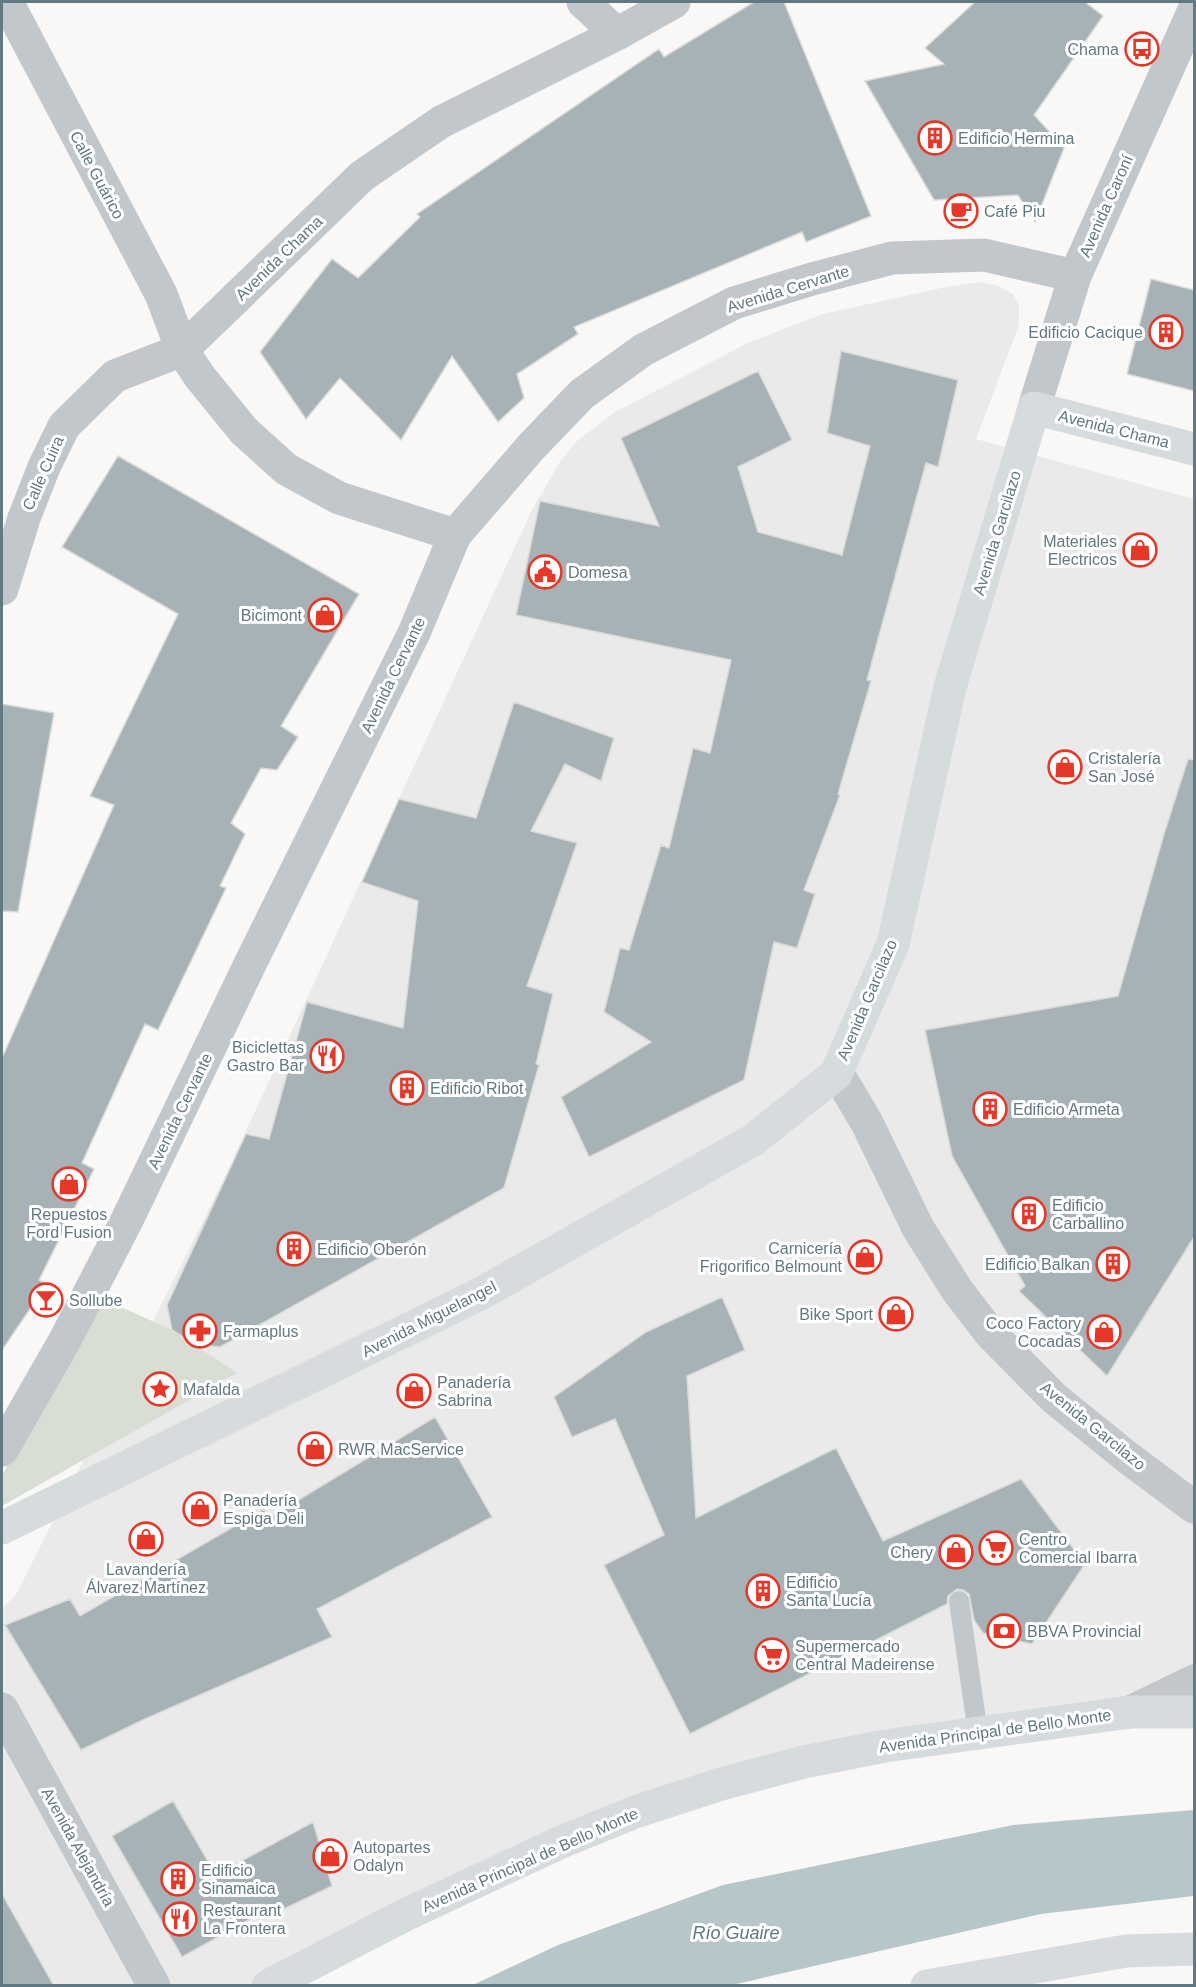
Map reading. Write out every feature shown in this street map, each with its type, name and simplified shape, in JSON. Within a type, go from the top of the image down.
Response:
[{"type":"main road","name":"Avenida Chama","points":[[1034,408],[1194,449]]},
{"type":"main road","name":"Avenida Garcilazo","points":[[836,1074],[893,944],[950,687],[1034,408]]},
{"type":"main road","name":"Avenida Miguelangel","points":[[2,1528],[480,1294],[753,1140],[836,1074]]},
{"type":"main road","name":"Avenida Principal de Bello Monte","points":[[268,1986],[405,1915],[559,1843],[635,1812],[721,1784],[804,1762],[885,1746],[1130,1712],[1194,1712]]},
{"type":"main road","points":[[927,1986],[1125,1951],[1194,1949]]},
{"type":"street","name":"Calle Guárico","points":[[8,2],[161,294],[182,350]]},
{"type":"street","points":[[583,2],[617,34]]},
{"type":"street","name":"Avenida Chama","points":[[182,350],[362,176],[441,122],[617,34],[674,2]]},
{"type":"street","name":"Avenida Caroní","points":[[1034,408],[1075,276],[1194,10]]},
{"type":"street","name":"Avenida Cervante","points":[[2,1450],[65,1340],[127,1220],[251,962],[414,633],[455,535],[518,461],[582,394],[642,350],[734,303],[892,258],[984,255],[1075,276]]},
{"type":"street","points":[[182,350],[200,377],[244,431],[286,469],[339,498],[455,535]]},
{"type":"street","name":"Calle Cuira","points":[[2,589],[24,518],[44,467],[64,426],[115,376],[182,350]]},
{"type":"street","name":"Avenida Garcilazo","points":[[836,1074],[867,1123],[918,1228],[957,1290],[990,1333],[1054,1398],[1194,1507]]},
{"type":"street","points":[[1130,1712],[1194,1682]]},
{"type":"street","name":"Avenida Alejandría","points":[[2,1709],[154,1986]]},
{"type":"lane","points":[[959,1601],[978,1734]]},
{"type":"shaded area","points":[[980,282],[999,286],[1013,294],[1019,305],[1019,325],[976,439],[1194,499],[1194,1718],[1004,1715],[667,1807],[260,1985],[2,1985],[2,1609],[17,1593],[221,1185],[532,510],[561,460],[577,441],[615,412],[748,343],[823,314],[946,287]]},
{"type":"shaded area","points":[[101,1298],[172,1330],[237,1373],[2,1506],[2,1476],[28,1424]]},
{"type":"water","name":"Río Guaire","points":[[1194,1810],[1194,1896],[1041,1914],[732,1985],[473,1985],[558,1945],[723,1885],[1013,1825]]},
{"type":"building","points":[[754,2],[784,2],[871,216],[806,242],[802,232],[574,327],[578,334],[517,374],[524,398],[498,422],[452,356],[401,440],[340,378],[306,419],[260,352],[332,259],[358,278],[420,217],[417,214],[659,49],[664,57]]},
{"type":"building","points":[[975,2],[1085,2],[1103,16],[1034,115],[1064,148],[1035,222],[1018,195],[934,200],[865,81],[944,64],[925,48]]},
{"type":"building","name":"Edificio Cacique","points":[[1151,279],[1194,290],[1194,391],[1127,374]]},
{"type":"building","points":[[841,351],[958,380],[938,467],[926,463],[867,680],[871,681],[838,794],[840,795],[804,890],[815,894],[797,948],[774,942],[744,1080],[589,1157],[561,1097],[651,1042],[604,1012],[620,948],[629,950],[661,845],[669,848],[693,748],[710,753],[731,660],[516,615],[540,501],[659,526],[621,438],[758,371],[792,440],[738,467],[758,532],[842,555],[870,446],[827,433]]},
{"type":"building","points":[[118,456],[359,594],[281,726],[298,737],[277,770],[261,768],[231,823],[245,834],[220,886],[226,888],[158,1030],[145,1024],[82,1163],[94,1169],[39,1280],[47,1284],[2,1350],[2,1058],[114,805],[90,796],[178,614],[62,547]]},
{"type":"building","points":[[514,702],[614,738],[601,781],[565,764],[531,831],[577,843],[527,986],[553,994],[536,1064],[539,1065],[504,1188],[220,1347],[194,1344],[172,1330],[167,1305],[246,1134],[269,1139],[307,1002],[403,1028],[418,901],[362,882],[399,799],[476,818]]},
{"type":"building","points":[[2,704],[54,713],[18,912],[2,911]]},
{"type":"building","points":[[1188,759],[1194,760],[1194,1237],[1107,1376],[1019,1291],[1025,1286],[952,1156],[925,1030],[1118,996]]},
{"type":"building","points":[[722,1297],[745,1350],[687,1376],[696,1518],[836,1448],[883,1541],[1021,1479],[1085,1564],[1032,1644],[983,1633],[974,1620],[969,1594],[957,1589],[948,1596],[947,1604],[690,1734],[604,1565],[664,1535],[615,1419],[572,1437],[554,1397],[646,1332]]},
{"type":"building","points":[[435,1417],[492,1517],[317,1609],[332,1637],[145,1719],[81,1750],[5,1625],[70,1599],[80,1616],[264,1509],[269,1518]]},
{"type":"building","name":"Edificio Sinamaica","points":[[173,1801],[216,1875],[313,1822],[332,1886],[263,1919],[261,1913],[182,1957],[112,1836]]},
{"type":"building","points":[[2,1894],[54,1986],[2,1986]]},
{"type":"place","name":"Chama","points":[[1142,49]]},
{"type":"place","name":"Edificio Hermina","points":[[935,138]]},
{"type":"place","name":"Café Piu","points":[[961,211]]},
{"type":"place","name":"Edificio Cacique","points":[[1166,332]]},
{"type":"place","name":"Materiales Electricos","points":[[1140,550]]},
{"type":"place","name":"Domesa","points":[[545,572]]},
{"type":"place","name":"Bicimont","points":[[325,615]]},
{"type":"place","name":"Cristalería San José","points":[[1065,767]]},
{"type":"place","name":"Biciclettas Gastro Bar","points":[[327,1056]]},
{"type":"place","name":"Edificio Ribot","points":[[407,1088]]},
{"type":"place","name":"Edificio Armeta","points":[[990,1109]]},
{"type":"place","name":"Repuestos Ford Fusion","points":[[69,1184]]},
{"type":"place","name":"Edificio Carballino","points":[[1029,1214]]},
{"type":"place","name":"Edificio Oberón","points":[[294,1249]]},
{"type":"place","name":"Carnicería Frigorifico Belmount","points":[[865,1257]]},
{"type":"place","name":"Edificio Balkan","points":[[1113,1264]]},
{"type":"place","name":"Sollube","points":[[46,1300]]},
{"type":"place","name":"Bike Sport","points":[[896,1314]]},
{"type":"place","name":"Farmaplus","points":[[200,1331]]},
{"type":"place","name":"Coco Factory Cocadas","points":[[1104,1332]]},
{"type":"place","name":"Mafalda","points":[[160,1389]]},
{"type":"place","name":"Panadería Sabrina","points":[[414,1391]]},
{"type":"place","name":"RWR MacService","points":[[315,1449]]},
{"type":"place","name":"Panadería Espiga Deli","points":[[200,1509]]},
{"type":"place","name":"Lavandería Álvarez Martínez","points":[[146,1539]]},
{"type":"place","name":"Centro Comercial Ibarra","points":[[996,1548]]},
{"type":"place","name":"Chery","points":[[956,1552]]},
{"type":"place","name":"Edificio Santa Lucía","points":[[763,1591]]},
{"type":"place","name":"BBVA Provincial","points":[[1004,1631]]},
{"type":"place","name":"Supermercado Central Madeirense","points":[[772,1655]]},
{"type":"place","name":"Autopartes Odalyn","points":[[330,1856]]},
{"type":"place","name":"Edificio Sinamaica","points":[[178,1879]]},
{"type":"place","name":"Restaurant La Frontera","points":[[180,1919]]}]
